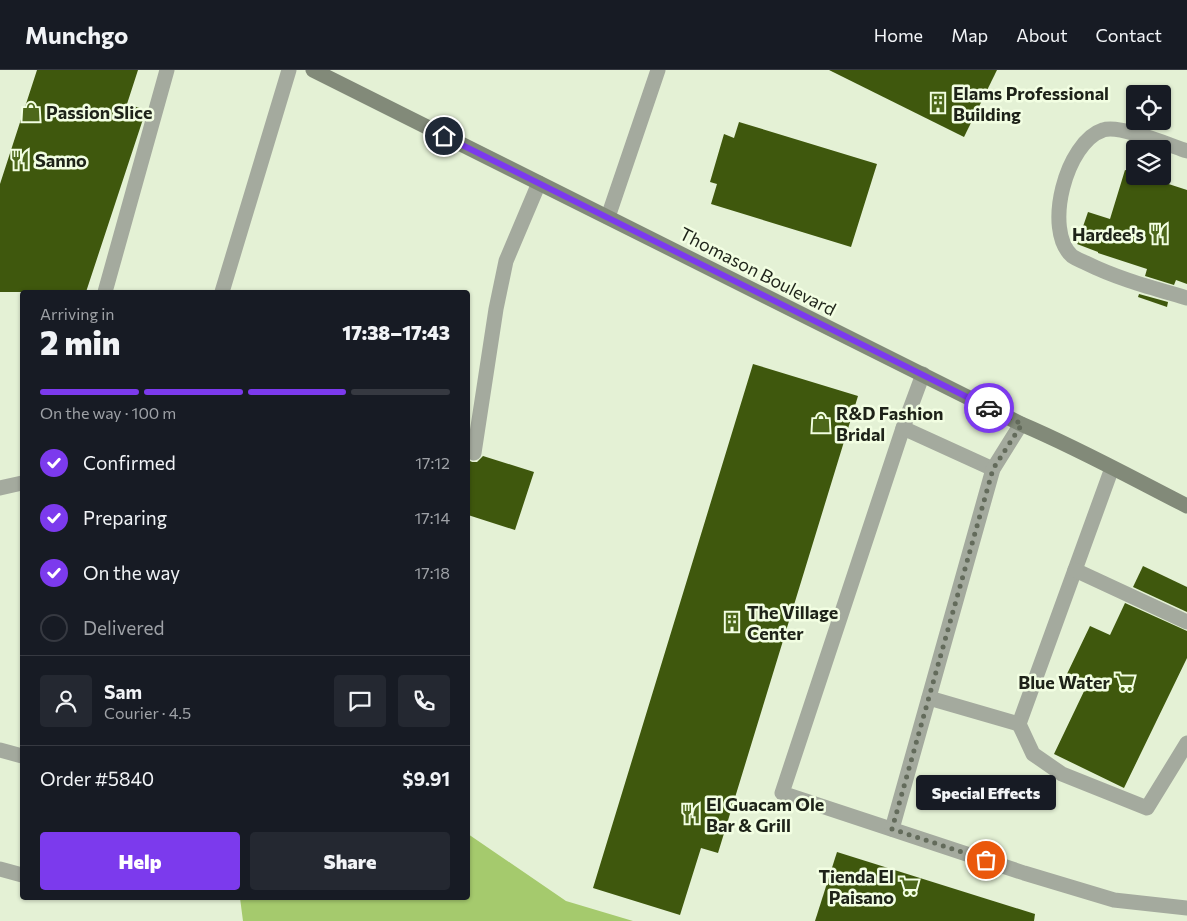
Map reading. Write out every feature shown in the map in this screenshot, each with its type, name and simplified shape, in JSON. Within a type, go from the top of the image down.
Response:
[{"type":"main road","name":"Thomason Boulevard","points":[[313,70],[1022,424],[1068,444],[1187,506]]},
{"type":"street","points":[[106,290],[167,70]]},
{"type":"street","points":[[223,290],[289,70]]},
{"type":"street","points":[[608,217],[658,70]]},
{"type":"street","points":[[1187,151],[1120,130],[1103,130],[1090,138],[1075,157],[1063,188],[1058,219],[1062,243],[1073,257],[1096,268],[1187,298]]},
{"type":"street","points":[[474,453],[496,309],[506,261],[539,183]]},
{"type":"street","points":[[923,374],[903,428],[782,793],[1024,873],[1114,900],[1187,908]]},
{"type":"street","points":[[892,829],[993,469],[1022,424]]},
{"type":"street","points":[[903,428],[993,469]]},
{"type":"street","points":[[1112,468],[1019,724],[1033,754],[1062,774],[1147,808],[1187,743]]},
{"type":"street","points":[[0,488],[20,483]]},
{"type":"street","points":[[1075,570],[1187,622]]},
{"type":"street","points":[[929,698],[1019,724]]},
{"type":"street","points":[[0,750],[20,755]]},
{"type":"street","points":[[0,869],[20,874]]},
{"type":"green space","points":[[470,835],[566,901],[633,921],[243,921],[240,900],[470,900]]},
{"type":"building","points":[[37,70],[138,70],[127,104],[146,110],[87,290],[20,290],[20,292],[0,292],[0,184]]},
{"type":"building","name":"Elams Professional Building","points":[[829,70],[997,70],[964,137]]},
{"type":"building","points":[[739,122],[877,164],[851,247],[711,204],[717,184],[710,182],[724,134],[734,138]]},
{"type":"building","points":[[1125,170],[1126,185],[1171,185],[1187,190],[1187,284],[1176,280],[1174,285],[1145,276],[1147,269],[1077,244],[1088,212],[1110,219]]},
{"type":"building","points":[[1139,294],[1168,302],[1167,307],[1138,297]]},
{"type":"building","name":"The Village Center","points":[[753,364],[858,396],[718,853],[701,848],[680,915],[593,888]]},
{"type":"building","points":[[483,456],[534,472],[515,530],[470,516],[470,461],[477,462]]},
{"type":"building","points":[[1143,566],[1187,587],[1187,612],[1133,587]]},
{"type":"building","points":[[1125,603],[1187,631],[1187,658],[1124,788],[1054,754],[1087,685],[1066,676],[1090,626],[1110,635]]},
{"type":"building","points":[[837,852],[1035,914],[1034,921],[815,921]]},
{"type":"way so far","points":[[986,860],[892,829],[993,469],[1022,424],[989,408]]},
{"type":"place","name":"Elams Professional Building","points":[[938,103]]},
{"type":"place","name":"Passion Slice","points":[[31,112]]},
{"type":"place","name":"Sanno","points":[[20,160]]},
{"type":"place","name":"Hardee's","points":[[1159,234]]},
{"type":"place","name":"R&D Fashion Bridal","points":[[821,423]]},
{"type":"place","name":"The Village Center","points":[[732,622]]},
{"type":"place","name":"Blue Water","points":[[1125,682]]},
{"type":"place","name":"El Guacam Ole Bar & Grill","points":[[691,814]]},
{"type":"place","name":"Special Effects","points":[[986,860]]},
{"type":"place","name":"Tienda El Paisano","points":[[909,886]]},
{"type":"route","points":[[444,136],[989,408]]}]
